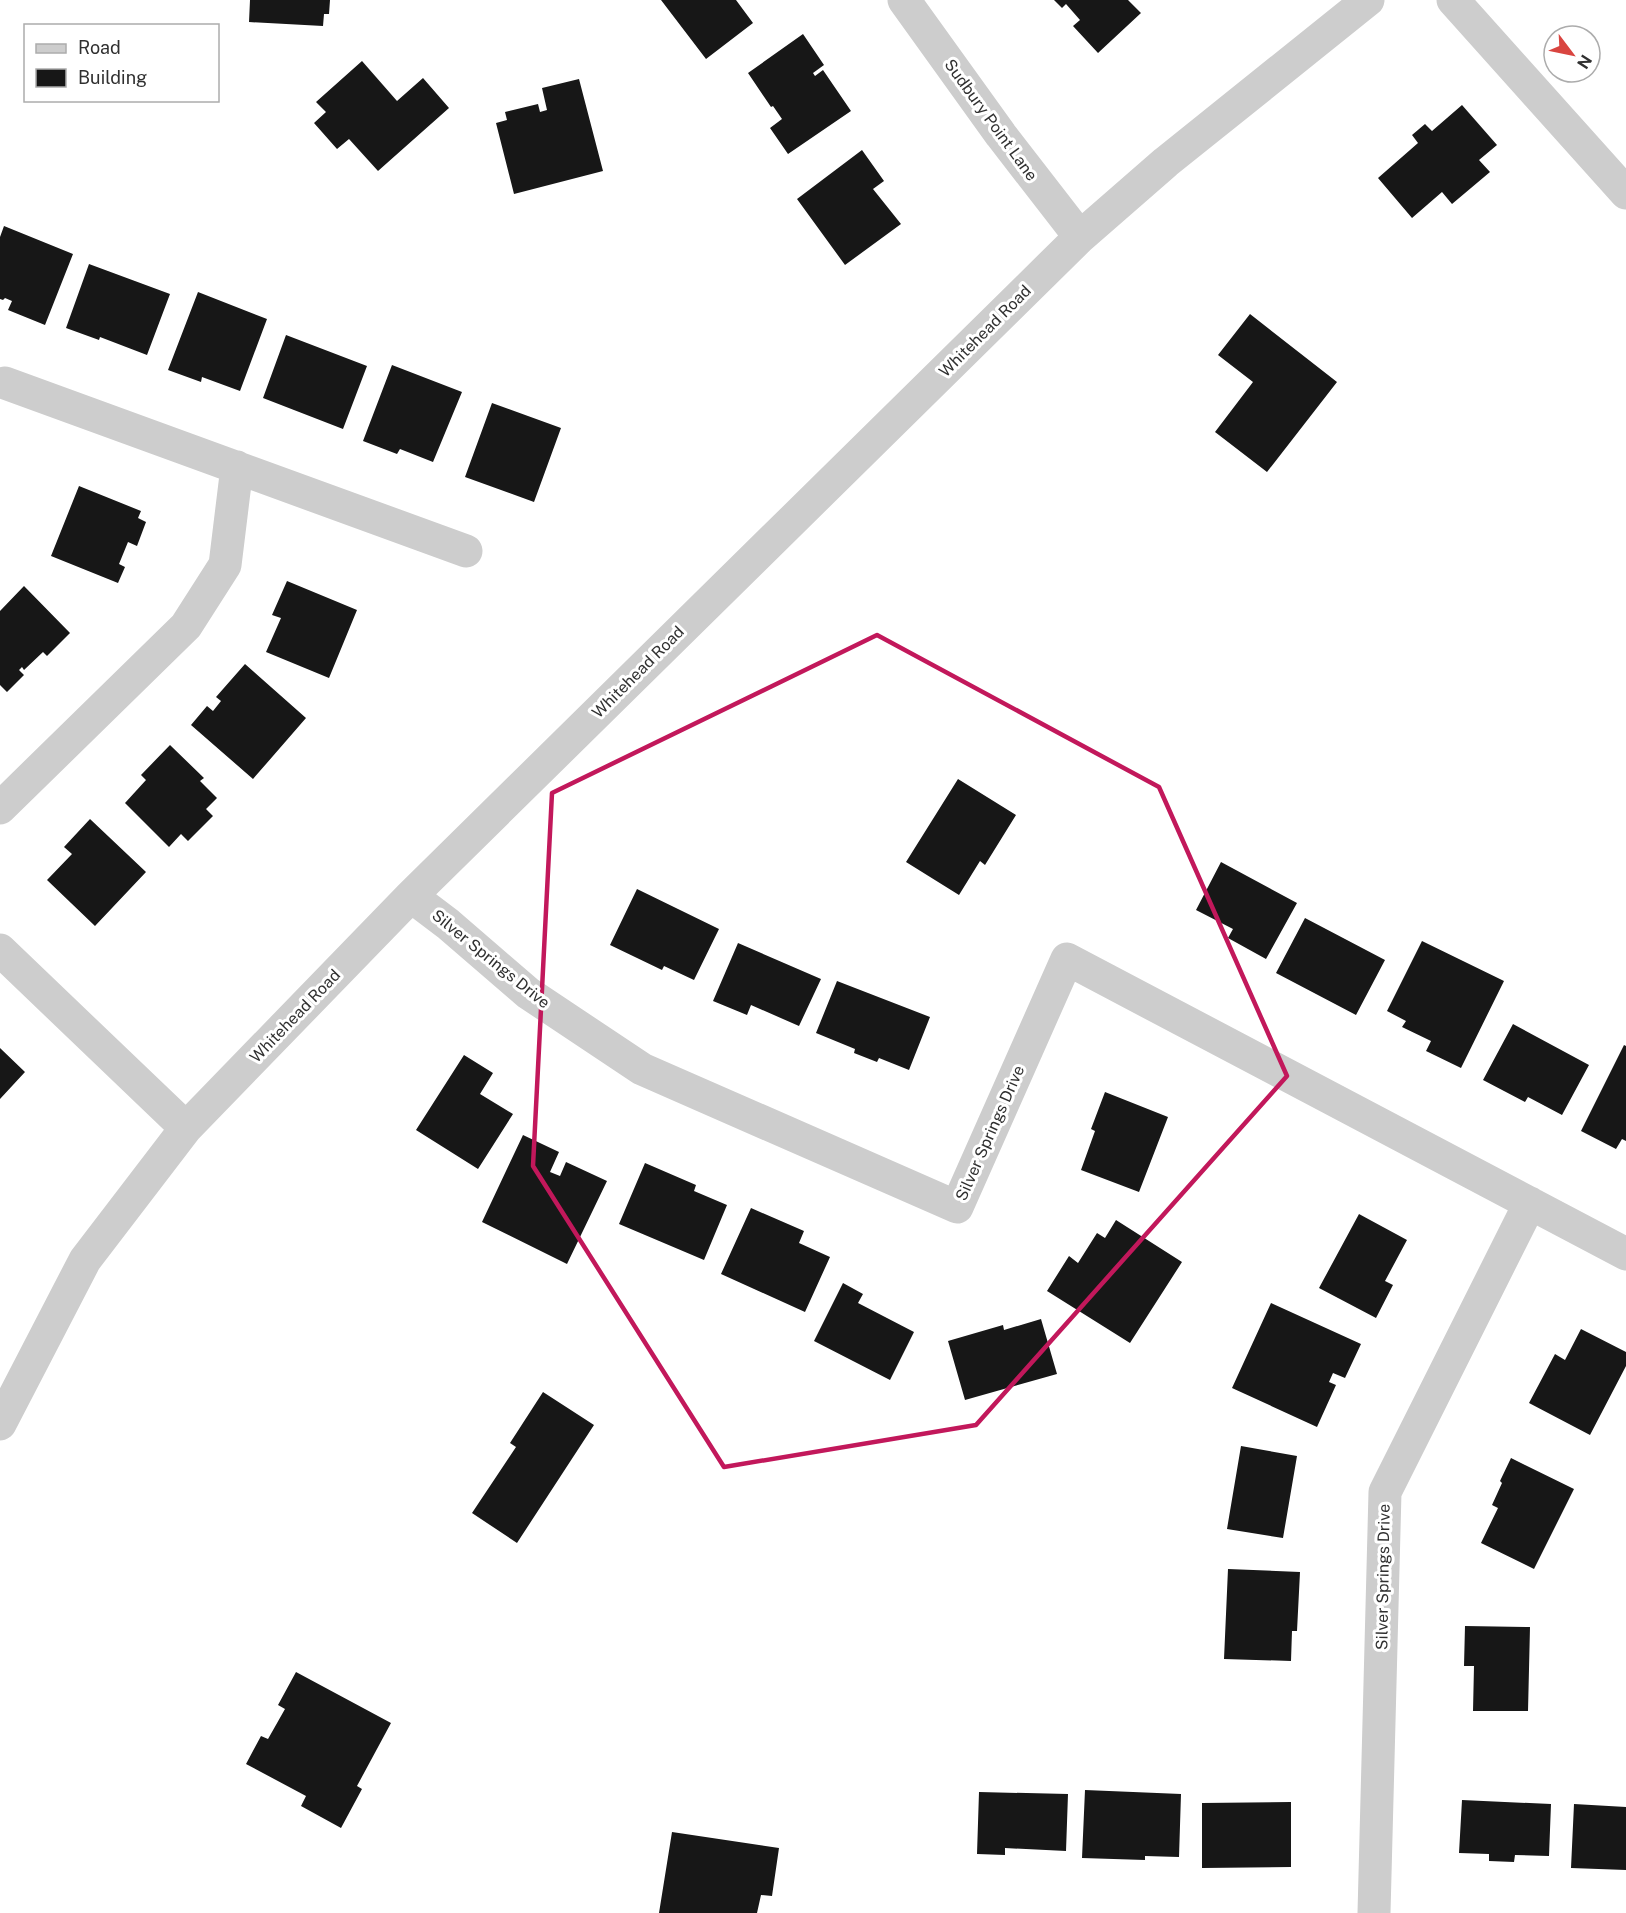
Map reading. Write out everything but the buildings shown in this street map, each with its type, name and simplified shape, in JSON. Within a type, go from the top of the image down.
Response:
[{"type":"street","name":"Sudbury Point Lane","points":[[904,0],[1000,135],[1080,237]]},
{"type":"street","name":"Whitehead Road","points":[[0,1424],[86,1260],[186,1128],[411,896],[1080,237],[1166,162],[1368,0]]},
{"type":"street","points":[[1453,0],[1626,193]]},
{"type":"street","points":[[5,383],[466,550]]},
{"type":"street","points":[[0,808],[186,626],[225,565],[237,467]]},
{"type":"street","name":"Silver Springs Drive","points":[[411,896],[448,924],[528,993],[642,1069],[957,1207],[1067,959],[1626,1254]]},
{"type":"street","points":[[0,950],[186,1128]]},
{"type":"street","name":"Silver Springs Drive","points":[[1374,1913],[1385,1492],[1530,1203]]},
{"type":"highlighted area","points":[[877,635],[1159,787],[1287,1076],[976,1425],[724,1467],[533,1166],[552,793]]}]
